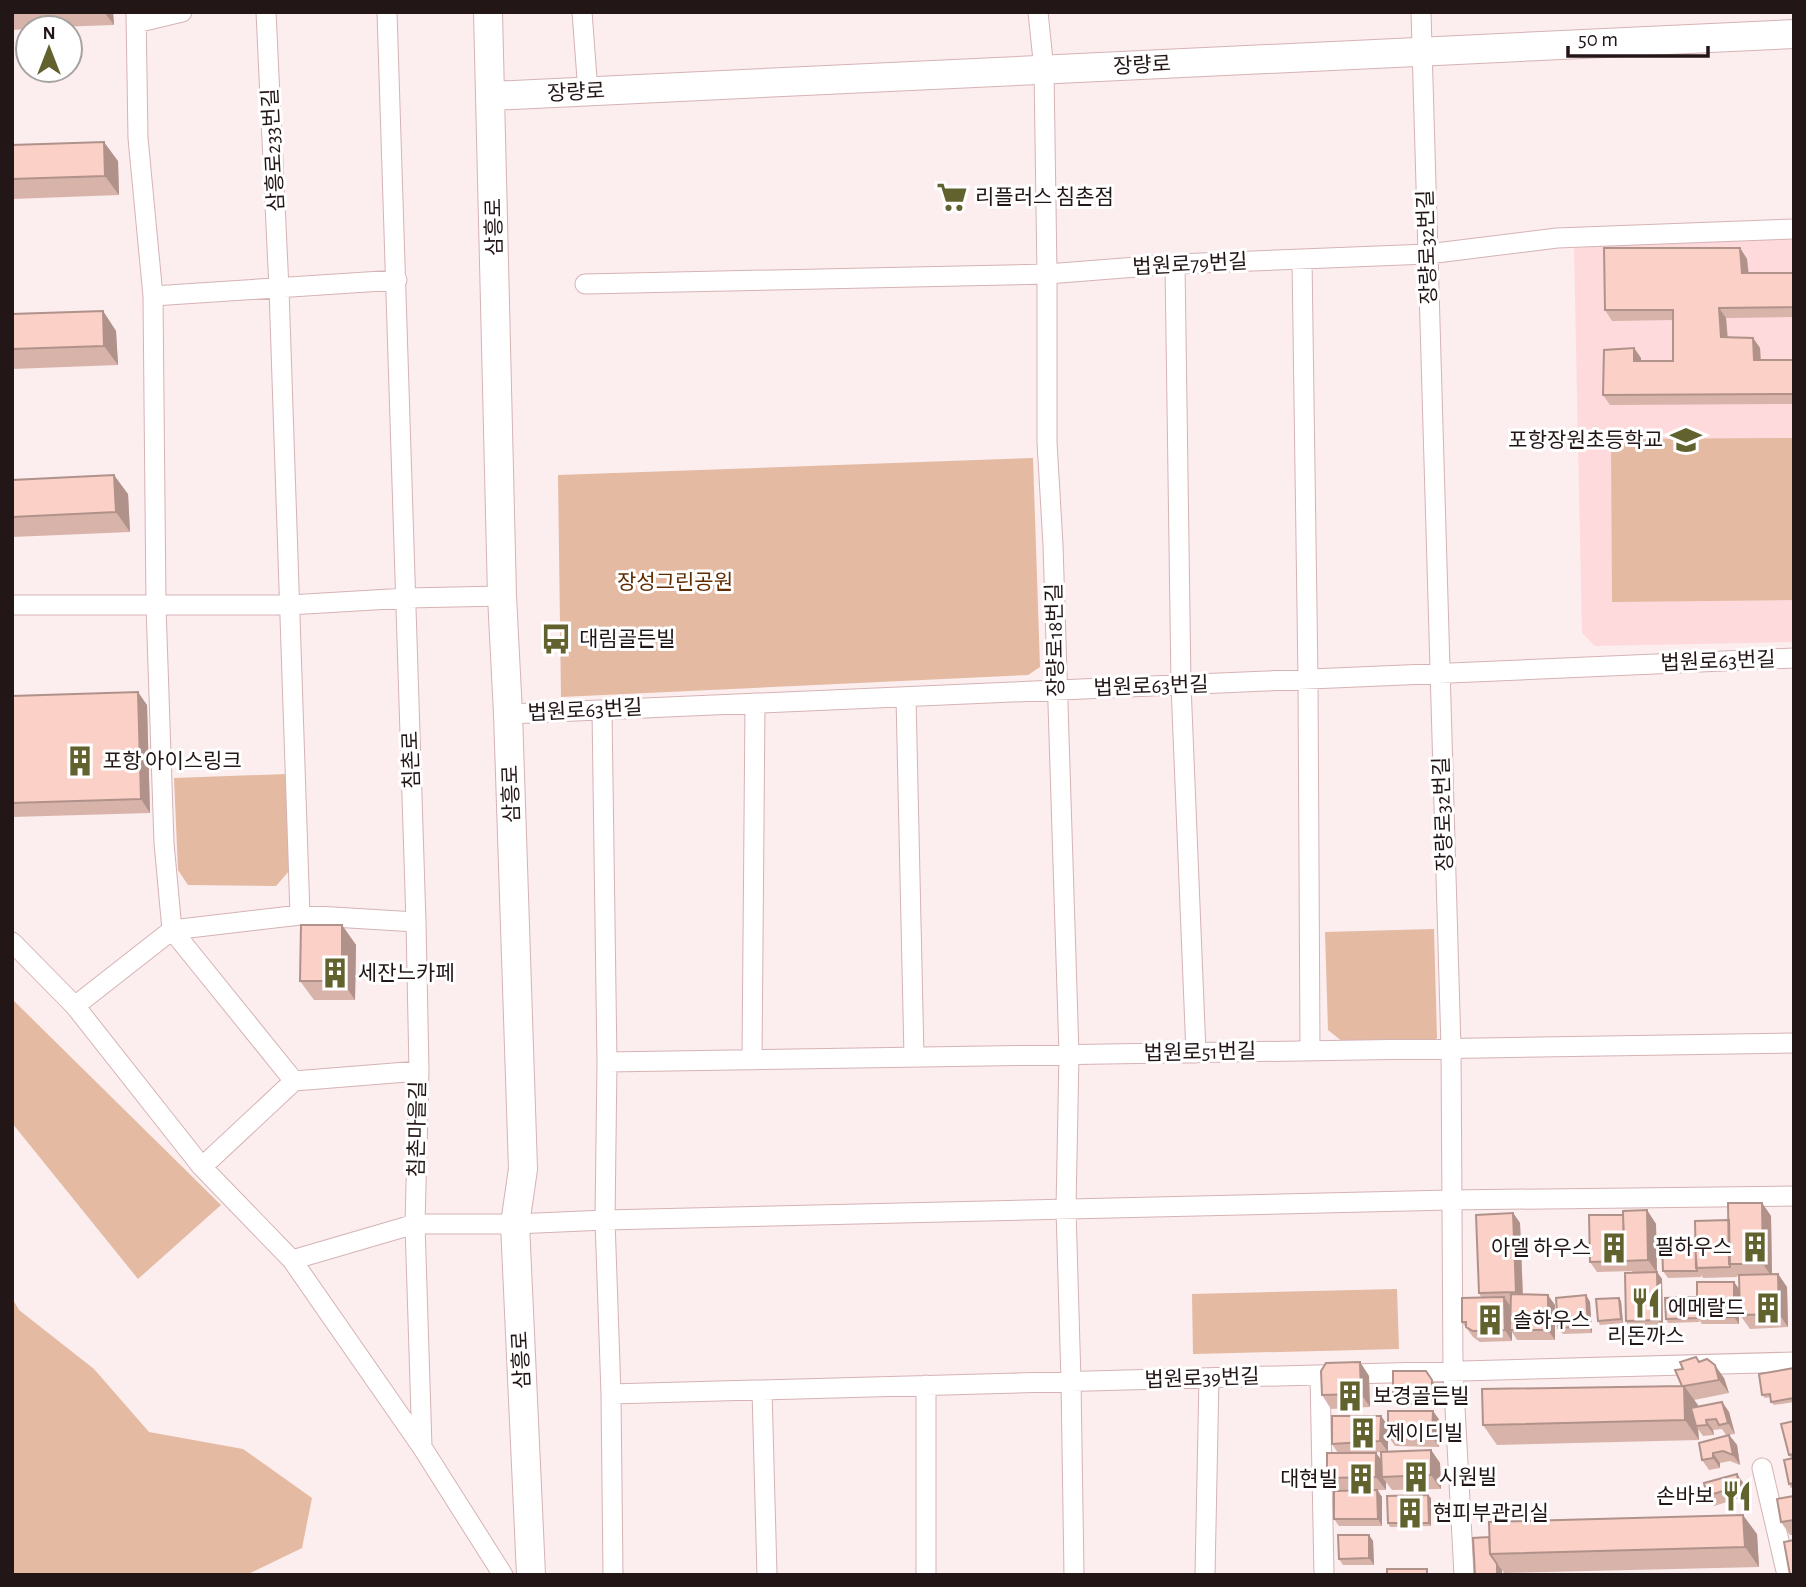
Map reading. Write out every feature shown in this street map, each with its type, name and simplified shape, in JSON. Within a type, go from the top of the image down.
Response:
[{"type":"main road","name":"삼흥로","points":[[488,12],[502,596],[523,1168],[515,1224],[531,1575]]},
{"type":"main road","name":"장량로","points":[[491,96],[1794,34]]},
{"type":"street","points":[[182,12],[136,18],[138,138],[153,296],[156,606],[164,843],[172,930],[294,1081],[202,1167]]},
{"type":"street","name":"삼흥로233번길","points":[[266,12],[279,289]]},
{"type":"street","points":[[153,296],[397,280],[387,12]]},
{"type":"street","points":[[582,12],[588,92]]},
{"type":"street","name":"장량로18번길","points":[[1038,12],[1044,70],[1047,442],[1069,1054],[1066,1209],[1072,1381],[1074,1575]]},
{"type":"street","name":"장량로32번길","points":[[1421,12],[1438,673],[1451,1048],[1453,1371],[1464,1575]]},
{"type":"street","name":"법원로79번길","points":[[585,284],[1047,274],[1175,264],[1428,254],[1557,238],[1794,229]]},
{"type":"street","points":[[1302,258],[1310,1051]]},
{"type":"street","points":[[1175,264],[1181,685],[1196,1053]]},
{"type":"street","name":"침촌로","points":[[397,280],[419,1071]]},
{"type":"street","points":[[279,289],[300,915]]},
{"type":"street","points":[[12,605],[289,605],[502,596]]},
{"type":"street","name":"법원로63번길","points":[[508,714],[1794,658]]},
{"type":"street","points":[[906,696],[914,1057]]},
{"type":"street","points":[[752,1060],[755,703]]},
{"type":"street","points":[[602,710],[607,1062],[605,1220],[613,1575]]},
{"type":"street","points":[[75,1006],[172,930],[300,915],[416,922]]},
{"type":"street","points":[[12,942],[75,1006],[202,1167],[292,1259],[422,1447],[503,1575]]},
{"type":"street","name":"법원로51번길","points":[[607,1062],[1794,1043]]},
{"type":"street","name":"침촌마을길","points":[[294,1081],[419,1071],[415,1224],[422,1447]]},
{"type":"street","points":[[292,1259],[415,1224],[515,1224],[1450,1200],[1794,1196]]},
{"type":"street","name":"법원로39번길","points":[[611,1394],[1794,1362]]},
{"type":"street","points":[[1320,1375],[1324,1575]]},
{"type":"street","points":[[1205,1575],[1209,1378]]},
{"type":"street","points":[[926,1385],[926,1575]]},
{"type":"street","points":[[762,1390],[767,1575]]},
{"type":"street","points":[[1762,1468],[1787,1575]]},
{"type":"shaded area","name":"포항장원초등학교","points":[[1794,235],[1794,642],[1595,646],[1582,633],[1574,248]]},
{"type":"green space","points":[[1794,438],[1794,600],[1612,602],[1611,439]]},
{"type":"green space","name":"장성그린공원","points":[[1033,458],[1040,667],[1028,675],[561,697],[558,475]]},
{"type":"green space","points":[[286,774],[289,871],[276,886],[188,885],[178,870],[174,778]]},
{"type":"green space","points":[[1434,929],[1437,1038],[1430,1042],[1343,1042],[1328,1030],[1325,932]]},
{"type":"green space","points":[[12,999],[221,1205],[138,1279],[12,1123]]},
{"type":"green space","points":[[1397,1289],[1399,1349],[1193,1354],[1192,1294]]},
{"type":"green space","points":[[12,1298],[19,1310],[94,1369],[149,1432],[243,1449],[312,1498],[302,1548],[246,1575],[12,1575]]},
{"type":"building","points":[[104,142],[105,176],[12,179],[12,145]]},
{"type":"building","points":[[1604,248],[1740,248],[1742,273],[1794,273],[1794,307],[1719,308],[1721,337],[1753,338],[1754,360],[1794,360],[1794,394],[1603,395],[1604,350],[1634,348],[1634,361],[1673,361],[1673,310],[1605,310]]},
{"type":"building","points":[[103,311],[104,346],[12,349],[12,314]]},
{"type":"building","points":[[114,475],[116,512],[12,517],[12,480]]},
{"type":"building","name":"포항 아이스링크","points":[[138,692],[141,799],[12,803],[12,696]]},
{"type":"building","points":[[301,925],[342,925],[342,981],[300,981]]},
{"type":"building","points":[[1728,1203],[1762,1203],[1763,1264],[1729,1264]]},
{"type":"building","points":[[1647,1210],[1648,1260],[1624,1261],[1623,1211]]},
{"type":"building","points":[[1513,1213],[1516,1292],[1479,1293],[1476,1215]]},
{"type":"building","name":"아델 하우스","points":[[1589,1215],[1623,1215],[1625,1261],[1590,1262]]},
{"type":"building","points":[[1729,1220],[1730,1267],[1696,1268],[1695,1221]]},
{"type":"building","points":[[1695,1244],[1697,1271],[1663,1271],[1662,1245]]},
{"type":"building","name":"리돈까스","points":[[1657,1272],[1658,1320],[1626,1321],[1625,1273]]},
{"type":"building","points":[[1778,1274],[1779,1314],[1740,1315],[1739,1275]]},
{"type":"building","points":[[1697,1282],[1734,1282],[1734,1317],[1697,1317]]},
{"type":"building","points":[[1511,1294],[1548,1295],[1548,1330],[1510,1330]]},
{"type":"building","points":[[1586,1295],[1588,1326],[1558,1328],[1556,1298]]},
{"type":"building","points":[[1504,1297],[1505,1330],[1473,1331],[1466,1327],[1466,1322],[1462,1322],[1462,1298]]},
{"type":"building","points":[[1696,1297],[1697,1318],[1666,1319],[1665,1298]]},
{"type":"building","points":[[1619,1298],[1621,1319],[1598,1321],[1596,1299]]},
{"type":"building","points":[[1696,1357],[1699,1362],[1707,1359],[1715,1365],[1719,1380],[1682,1386],[1675,1370],[1683,1369],[1680,1362]]},
{"type":"building","points":[[1360,1362],[1361,1394],[1322,1395],[1321,1371],[1326,1363]]},
{"type":"building","points":[[1794,1368],[1794,1398],[1771,1402],[1770,1394],[1762,1395],[1759,1374]]},
{"type":"building","points":[[1393,1371],[1426,1371],[1432,1380],[1432,1402],[1393,1402]]},
{"type":"building","points":[[1684,1386],[1685,1420],[1483,1425],[1482,1389]]},
{"type":"building","points":[[1722,1402],[1728,1423],[1719,1425],[1716,1419],[1706,1420],[1707,1425],[1696,1426],[1691,1408]]},
{"type":"building","points":[[1388,1411],[1433,1411],[1432,1436],[1388,1436]]},
{"type":"building","points":[[1332,1416],[1381,1416],[1380,1441],[1332,1444]]},
{"type":"building","points":[[1794,1421],[1794,1454],[1789,1455],[1781,1424]]},
{"type":"building","points":[[1729,1435],[1733,1455],[1723,1451],[1713,1453],[1713,1458],[1702,1460],[1699,1443]]},
{"type":"building","points":[[1431,1450],[1431,1475],[1382,1477],[1381,1452]]},
{"type":"building","points":[[1327,1453],[1376,1453],[1376,1477],[1327,1478]]},
{"type":"building","points":[[1794,1458],[1794,1483],[1789,1484],[1784,1460]]},
{"type":"building","points":[[1737,1474],[1739,1486],[1707,1496],[1704,1483]]},
{"type":"building","points":[[1377,1490],[1378,1519],[1334,1519],[1334,1491]]},
{"type":"building","name":"현피부관리실","points":[[1428,1495],[1429,1523],[1388,1523],[1387,1496]]},
{"type":"building","points":[[1794,1496],[1794,1520],[1781,1522],[1777,1499]]},
{"type":"building","points":[[1743,1515],[1745,1547],[1490,1554],[1489,1522]]},
{"type":"building","points":[[1338,1535],[1369,1535],[1369,1558],[1339,1559]]},
{"type":"building","points":[[1489,1537],[1490,1554],[1497,1564],[1497,1575],[1475,1575],[1473,1538]]},
{"type":"building","points":[[1794,1540],[1794,1574],[1790,1575],[1784,1542]]},
{"type":"building","points":[[1387,1569],[1427,1569],[1427,1575],[1387,1575]]},
{"type":"building","points":[[1380,1574],[1380,1575],[1348,1575]]},
{"type":"place","name":"리플러스 침촌점","points":[[952,197]]},
{"type":"place","name":"포항장원초등학교","points":[[1686,440]]},
{"type":"place","name":"대림골든빌","points":[[556,639]]},
{"type":"place","name":"포항 아이스링크","points":[[80,761]]},
{"type":"place","name":"세잔느카페","points":[[335,973]]},
{"type":"place","name":"필하우스","points":[[1755,1247]]},
{"type":"place","name":"아델 하우스","points":[[1614,1248]]},
{"type":"place","name":"리돈까스","points":[[1646,1303]]},
{"type":"place","name":"에메랄드","points":[[1768,1308]]},
{"type":"place","name":"솔하우스","points":[[1490,1320]]},
{"type":"place","name":"보경골든빌","points":[[1350,1396]]},
{"type":"place","name":"제이디빌","points":[[1363,1433]]},
{"type":"place","name":"시원빌","points":[[1416,1477]]},
{"type":"place","name":"대현빌","points":[[1361,1479]]},
{"type":"place","name":"손바보","points":[[1737,1496]]},
{"type":"place","name":"현피부관리실","points":[[1410,1513]]}]
